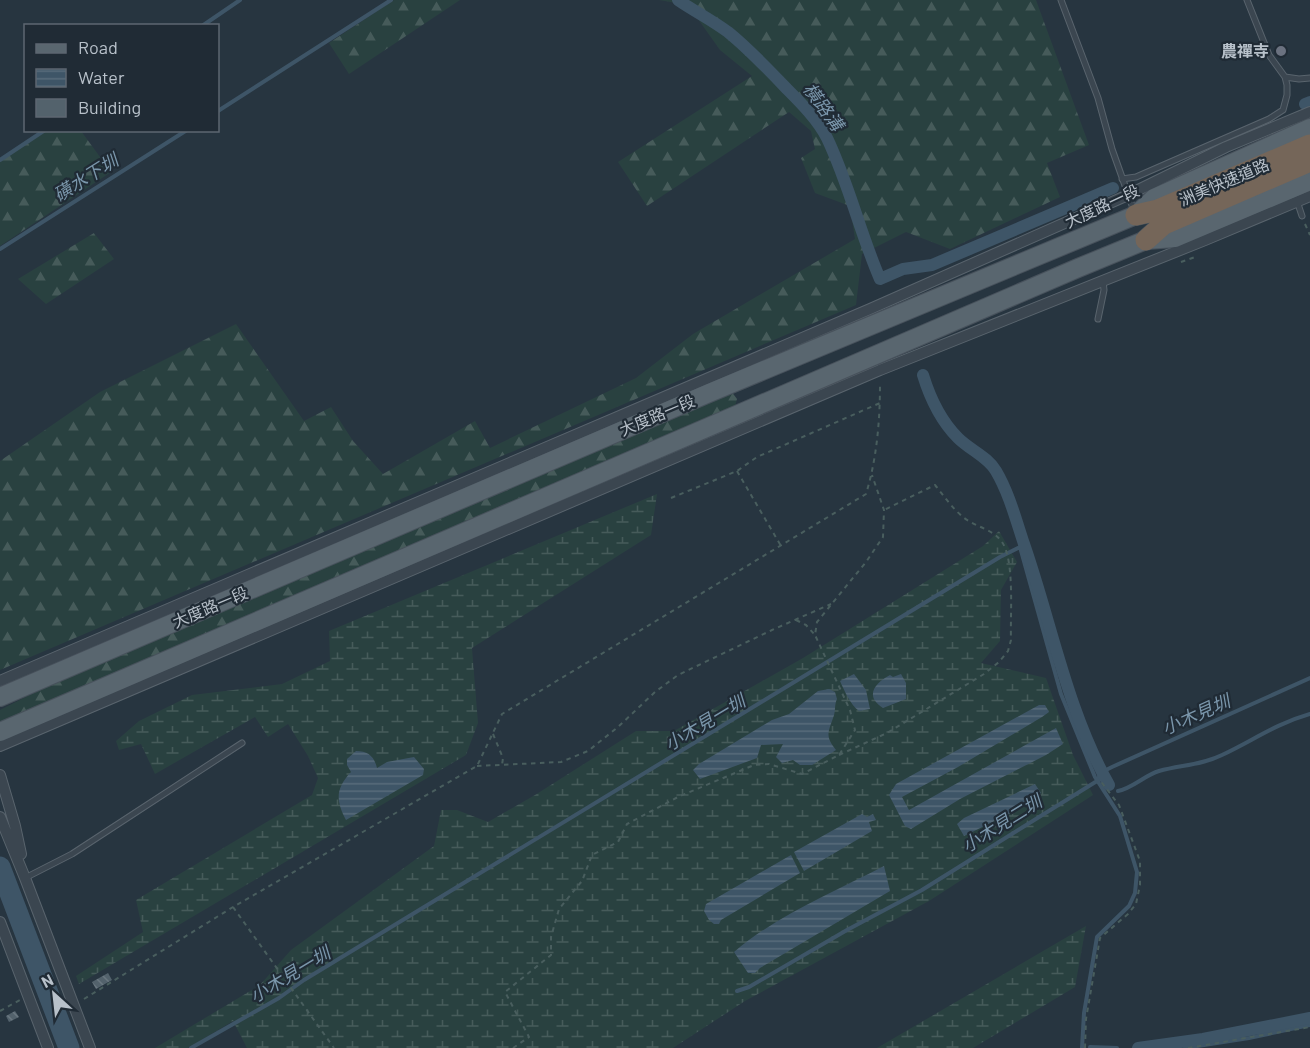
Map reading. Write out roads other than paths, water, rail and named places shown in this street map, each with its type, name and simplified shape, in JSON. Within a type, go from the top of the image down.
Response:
[{"type":"highway","name":"洲美快速道路","points":[[1141,228],[1164,224],[1310,145]]},
{"type":"highway","name":"洲美快速道路","points":[[1238,184],[1310,161]]},
{"type":"main road","name":"大度路一段","points":[[0,732],[679,441],[927,342],[1141,228],[1154,198],[1310,128]]},
{"type":"main road","name":"大度路一段","points":[[0,697],[698,397],[910,300],[1141,228],[1175,238],[1310,181]]},
{"type":"street","name":"大度路一段","points":[[910,300],[1126,192],[1310,112]]},
{"type":"street","name":"大度路一段","points":[[927,342],[1103,281],[1310,196]]},
{"type":"street","name":"大度路一段","points":[[0,681],[873,316]]},
{"type":"street","name":"大度路一段","points":[[0,746],[880,370],[893,356]]},
{"type":"street","points":[[0,775],[15,826],[25,878]]},
{"type":"street","points":[[0,817],[90,1048]]},
{"type":"street","points":[[0,922],[48,1048]]},
{"type":"lane","points":[[1061,0],[1098,98],[1122,180],[1141,228]]},
{"type":"lane","points":[[1122,180],[1136,177],[1269,119],[1283,110],[1287,95],[1286,77],[1269,55],[1247,0]]},
{"type":"lane","points":[[1286,77],[1299,80],[1310,78]]},
{"type":"lane","points":[[1297,201],[1302,216]]},
{"type":"lane","points":[[1098,319],[1104,290],[1103,281]]},
{"type":"lane","points":[[25,878],[72,854],[242,743]]},
{"type":"water","points":[[854,674],[866,690],[870,709],[859,711],[850,701],[840,681]]},
{"type":"water","points":[[901,674],[906,683],[906,699],[883,708],[874,699],[876,686],[890,675],[893,677]]},
{"type":"water","points":[[829,689],[835,692],[837,699],[828,734],[836,750],[812,765],[800,765],[793,760],[782,763],[776,757],[783,744],[761,745],[757,758],[700,779],[693,770],[699,764],[772,720],[789,714],[818,691]]},
{"type":"water","points":[[1039,705],[1045,705],[1049,712],[958,767],[902,797],[909,810],[1056,728],[1063,744],[960,799],[911,829],[905,826],[889,795],[896,784]]},
{"type":"water","points":[[356,751],[370,755],[377,768],[387,762],[414,757],[424,769],[423,775],[346,820],[340,807],[339,795],[342,784],[351,772],[347,759]]},
{"type":"water","points":[[1035,784],[1041,793],[1021,808],[964,836],[957,824],[964,818]]},
{"type":"water","points":[[862,814],[867,817],[873,814],[876,820],[869,822],[872,831],[804,871],[794,852]]},
{"type":"water","points":[[791,855],[800,873],[721,920],[719,924],[714,924],[709,920],[704,911],[706,904]]},
{"type":"water","points":[[884,866],[890,891],[755,973],[748,973],[734,952],[787,915]]},
{"type":"waterway","points":[[205,24],[240,0]]},
{"type":"waterway","name":"磺水下圳","points":[[219,110],[391,0]]},
{"type":"waterway","name":"橫路溝","points":[[678,0],[736,39],[798,100],[819,125],[842,173],[880,279],[903,269],[932,265],[1113,188]]},
{"type":"waterway","points":[[1305,104],[1310,102]]},
{"type":"waterway","points":[[0,160],[42,132]]},
{"type":"waterway","name":"磺水下圳","points":[[0,249],[184,132]]},
{"type":"waterway","points":[[923,375],[933,401],[946,424],[958,438],[993,466],[1005,488],[1071,697],[1094,756],[1109,785]]},
{"type":"waterway","name":"小木見一圳","points":[[191,1048],[279,998],[304,980],[1020,547],[1061,694],[1095,777],[1120,816],[1137,872],[1135,893],[1129,906],[1097,937],[1084,1013],[1082,1048]]},
{"type":"waterway","name":"小木見圳","points":[[1098,781],[1100,773],[1112,767],[1310,678]]},
{"type":"waterway","points":[[1118,791],[1159,771],[1214,758],[1275,727],[1310,714]]},
{"type":"waterway","name":"小木見二圳","points":[[737,991],[749,987],[922,890],[1097,781]]},
{"type":"waterway","points":[[0,867],[69,1048]]},
{"type":"waterway","points":[[1138,1048],[1203,1039],[1310,1018]]},
{"type":"waterway","points":[[1155,1048],[1198,1043],[1310,1022]]},
{"type":"waterway","points":[[1185,1048],[1310,1025]]},
{"type":"waterway","points":[[1090,1047],[1117,1048]]},
{"type":"place","name":"農禪寺","points":[[1281,51]]}]
